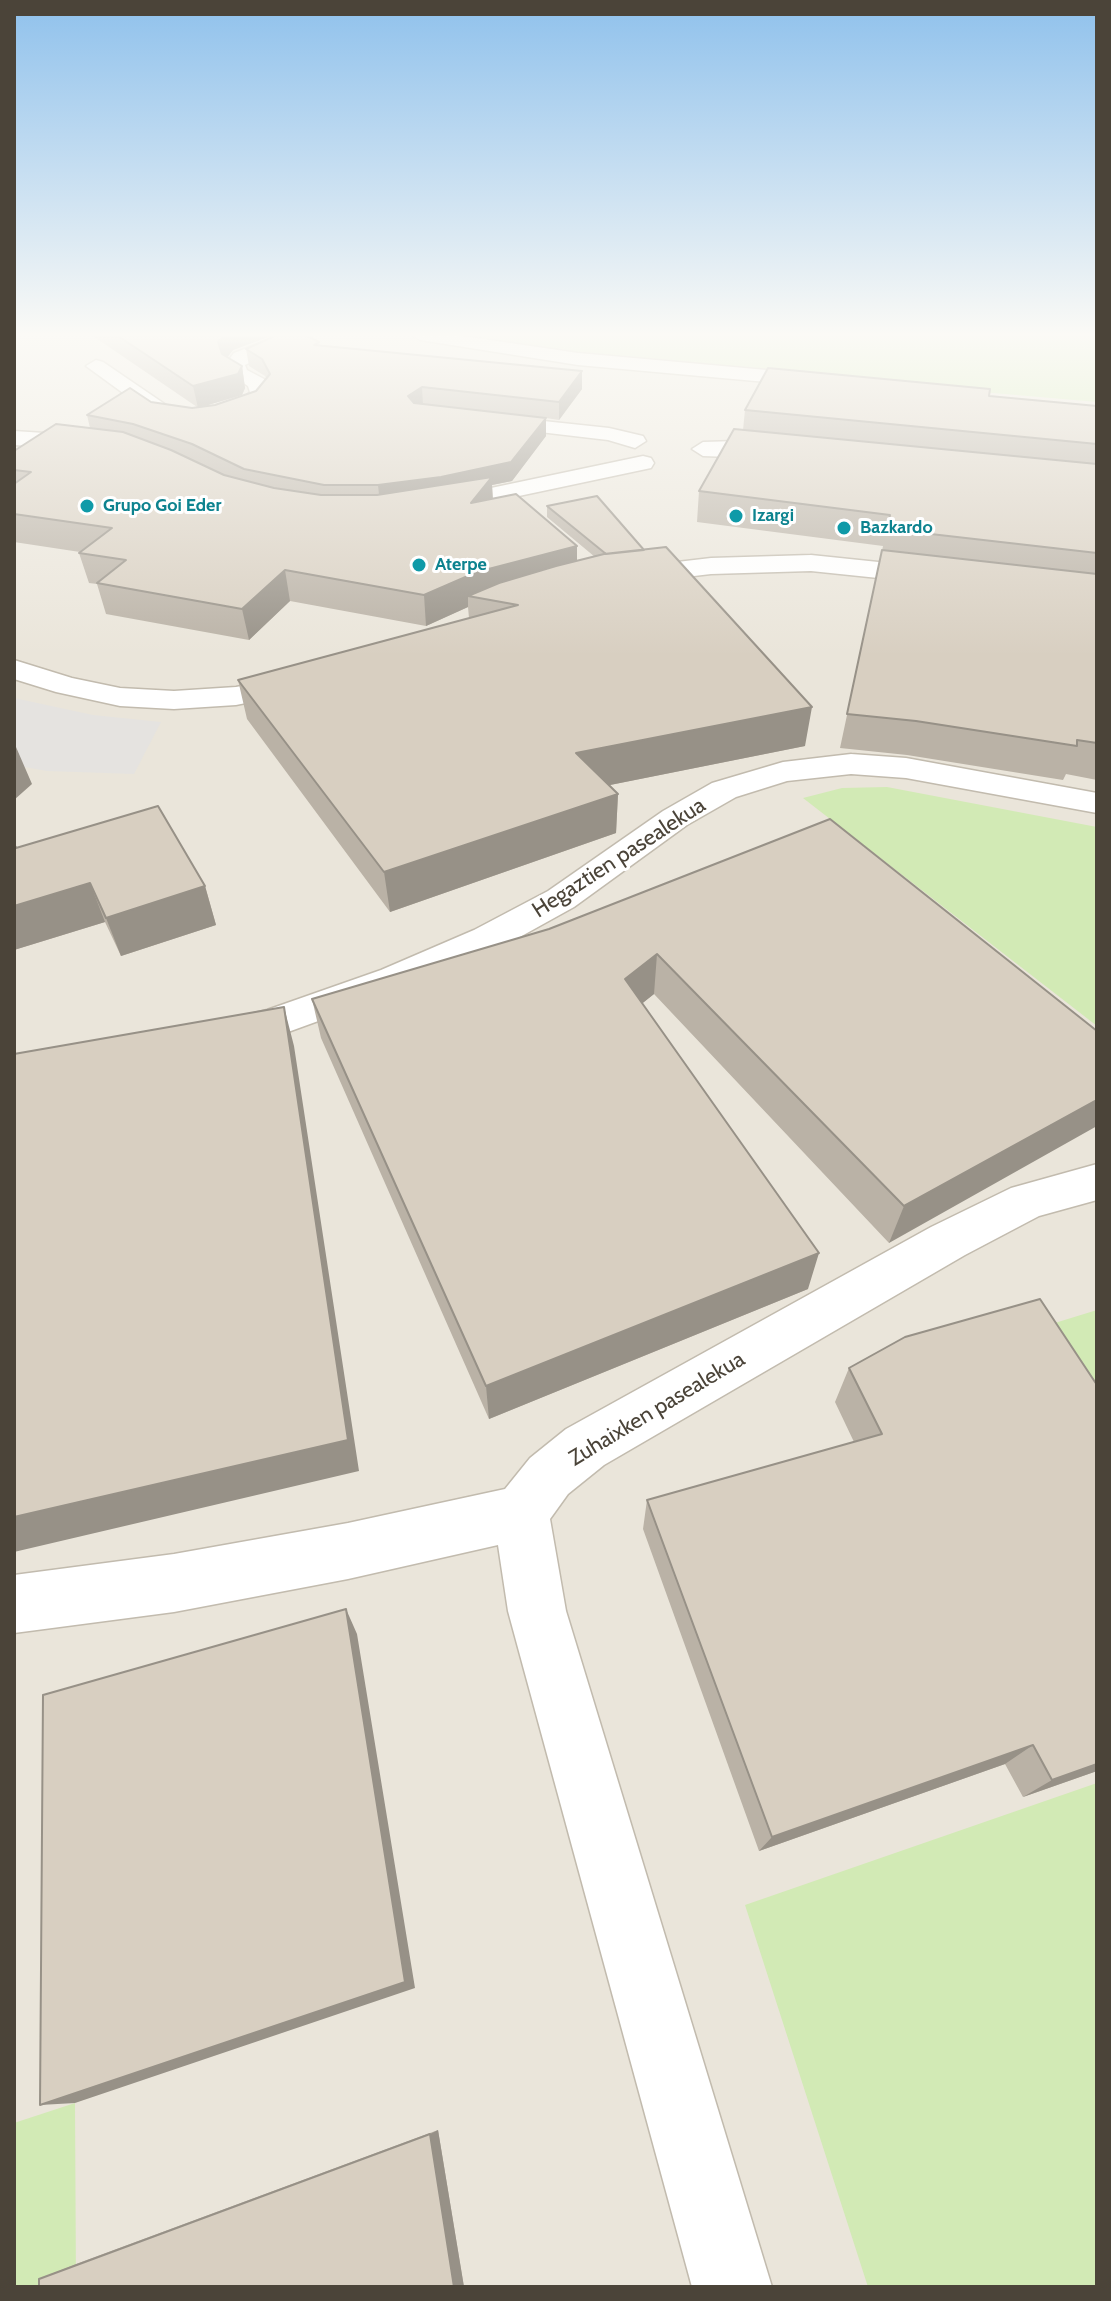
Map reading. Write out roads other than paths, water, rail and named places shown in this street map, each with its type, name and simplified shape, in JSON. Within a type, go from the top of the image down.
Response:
[{"type":"street","points":[[51,441],[113,447]]},
{"type":"street","points":[[629,441],[644,447],[667,466]]},
{"type":"street","points":[[684,441],[697,456],[737,448],[811,455]]},
{"type":"street","points":[[412,510],[502,495],[644,447]]},
{"type":"street","points":[[502,495],[524,514]]},
{"type":"street","points":[[602,580],[711,566],[798,563],[962,580]]},
{"type":"street","points":[[14,669],[66,686],[120,697],[174,700],[236,696],[323,678]]},
{"type":"street","name":"Hegaztien pasealekua","points":[[198,1041],[274,1022],[395,979],[487,939],[561,899],[675,818],[724,790],[783,772],[851,764],[906,768],[1097,803]]},
{"type":"street","name":"Zuhaixken pasealekua","points":[[521,1513],[549,1476],[585,1447],[948,1241],[1027,1201],[1097,1182]]},
{"type":"street","points":[[14,1604],[203,1578],[348,1551],[521,1513],[537,1611],[732,2287]]},
{"type":"place","name":"Grupo Goi Eder","points":[[87,506]]},
{"type":"place","name":"Izargi","points":[[736,516]]},
{"type":"place","name":"Bazkardo","points":[[844,528]]},
{"type":"place","name":"Aterpe","points":[[419,565]]}]
